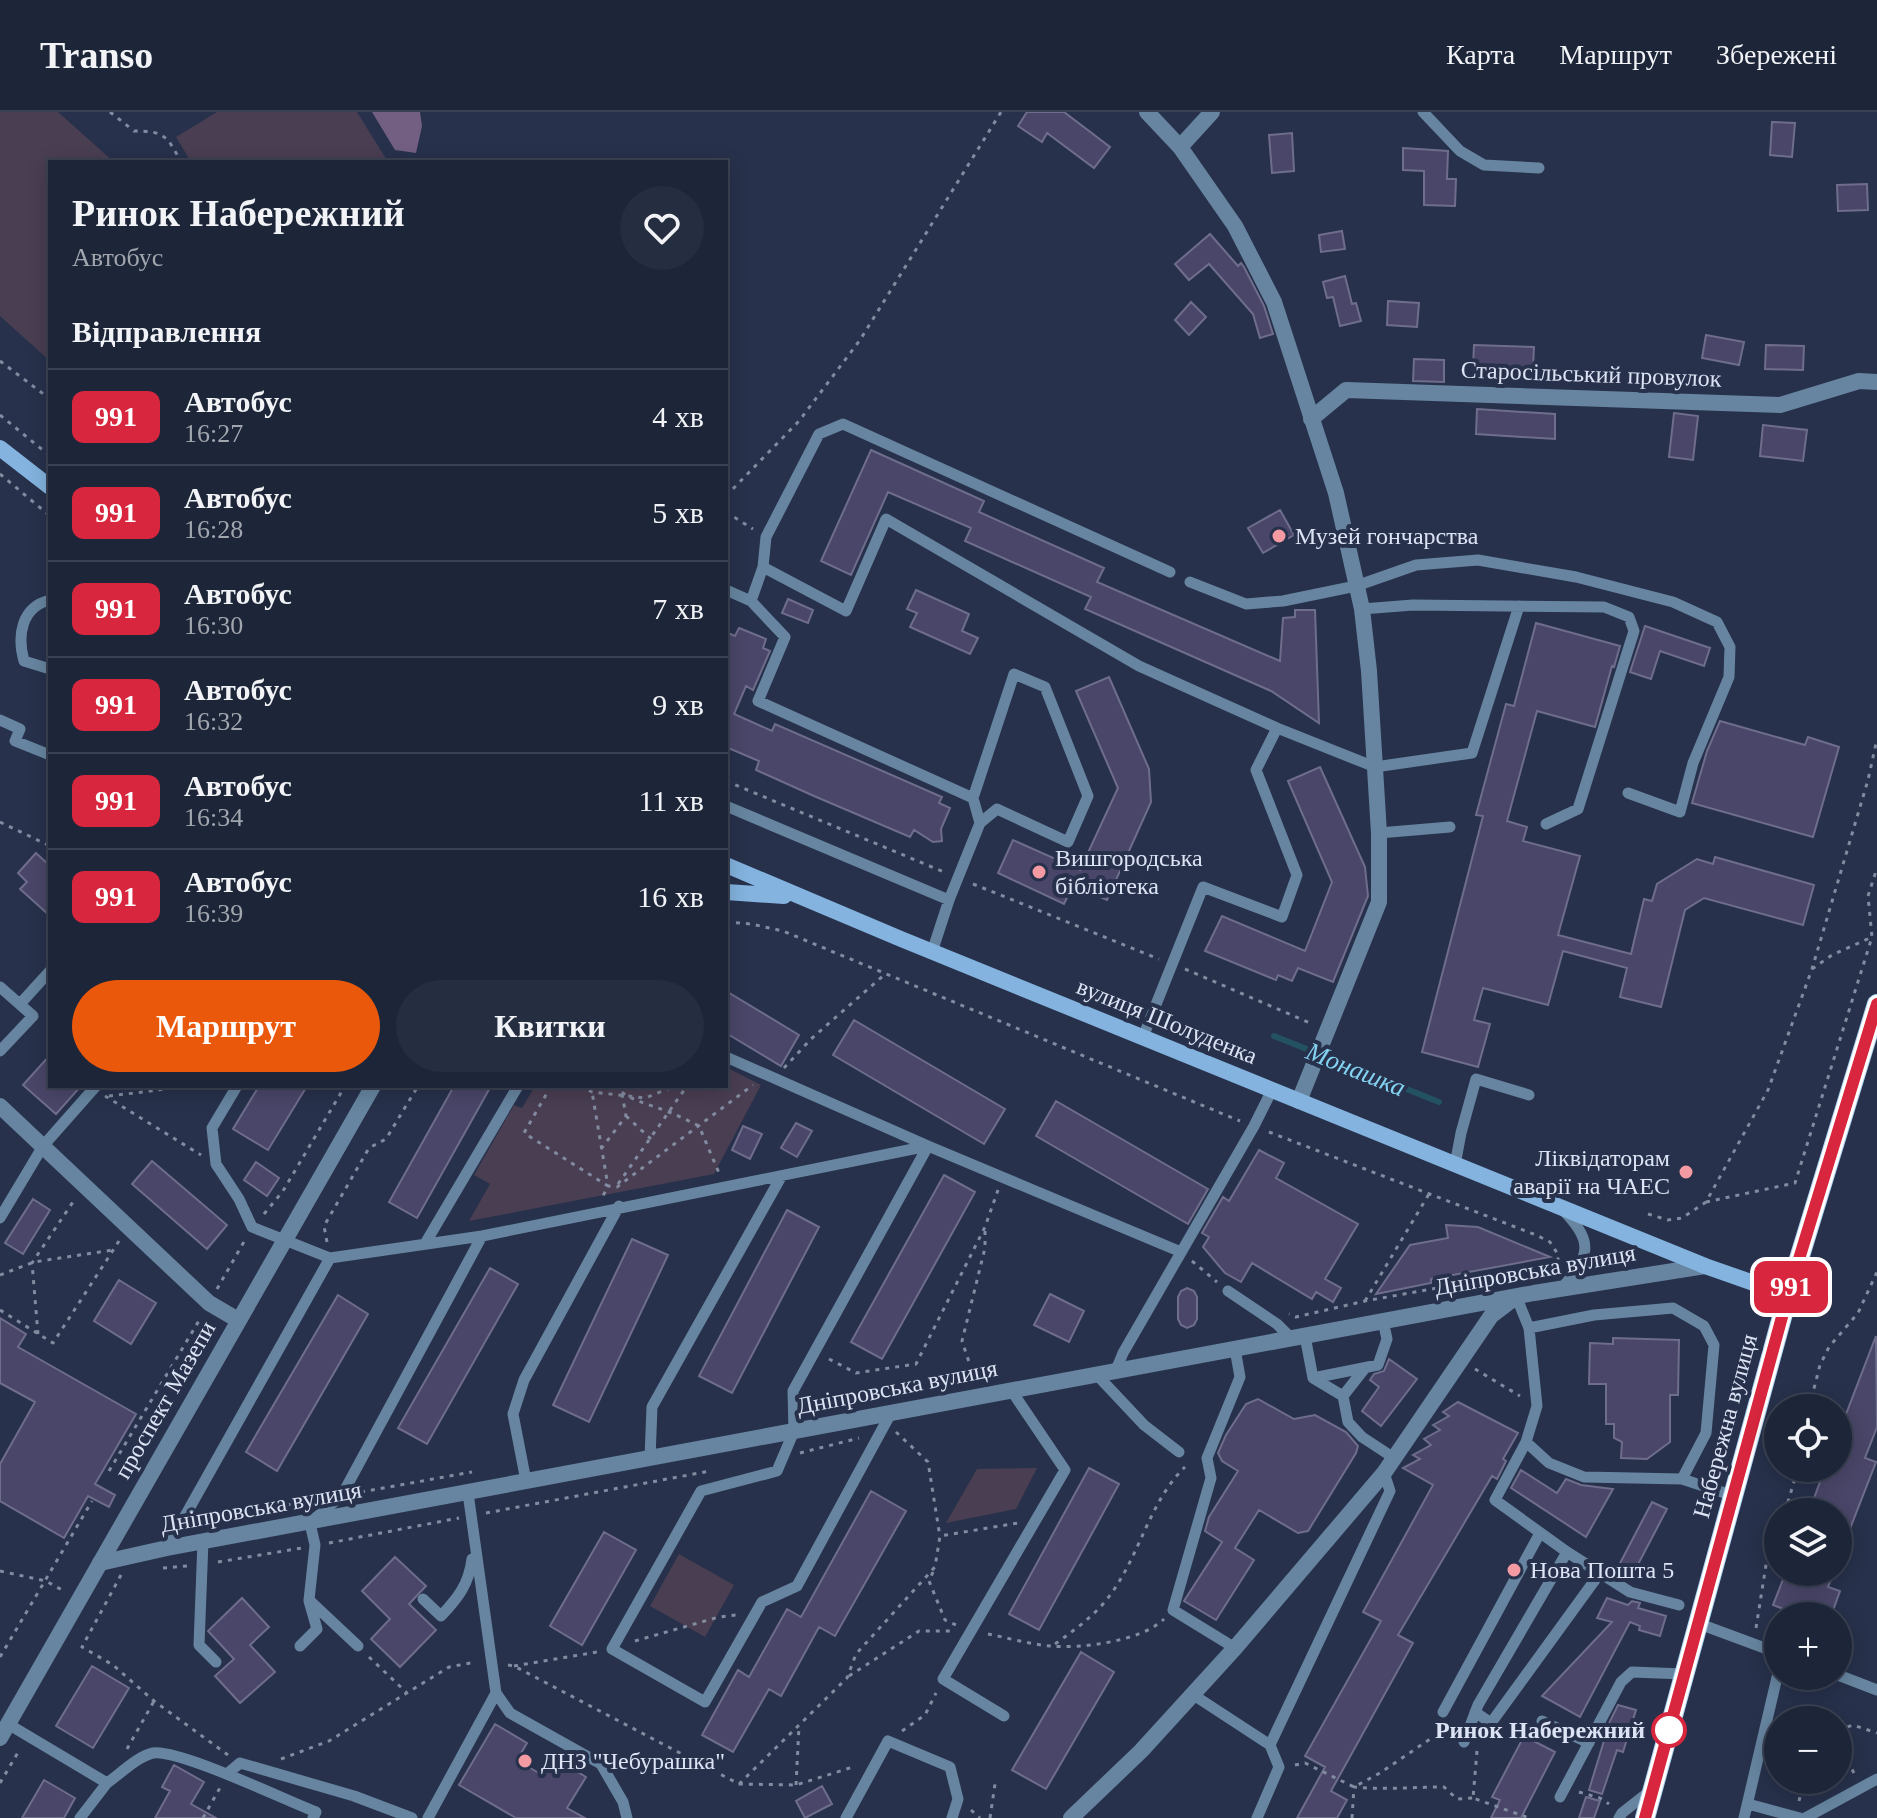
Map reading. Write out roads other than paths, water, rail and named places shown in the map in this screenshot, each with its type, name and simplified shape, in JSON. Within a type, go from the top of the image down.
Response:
[{"type":"main road","points":[[0,448],[48,485]]},
{"type":"main road","name":"вулиця Шолуденка","points":[[728,866],[1561,1208],[1705,1266],[1788,1295]]},
{"type":"main road","name":"вулиця Шолуденка","points":[[728,892],[797,896]]},
{"type":"main road","name":"Набережна вулиця","points":[[1645,1818],[1788,1295],[1877,1004]]},
{"type":"street","points":[[1147,112],[1180,147],[1235,226],[1274,302],[1336,493],[1362,609],[1379,833],[1379,902],[1299,1101]]},
{"type":"street","points":[[1180,147],[1212,112]]},
{"type":"street","name":"Старосільський провулок","points":[[1311,419],[1346,390],[1780,405],[1859,381],[1877,382]]},
{"type":"street","name":"проспект Мазепи","points":[[4,1731],[372,1088]]},
{"type":"street","points":[[0,1106],[209,1303],[238,1320]]},
{"type":"street","name":"Дніпровська вулиця","points":[[100,1563],[1116,1370],[1516,1296],[1705,1266]]},
{"type":"street","points":[[1071,1818],[1141,1751],[1235,1648],[1389,1466],[1491,1316],[1516,1296]]},
{"type":"lane","points":[[1423,112],[1460,151],[1484,165],[1539,168]]},
{"type":"lane","points":[[751,601],[763,567],[766,537],[819,434],[843,424],[1170,572]]},
{"type":"lane","points":[[763,567],[846,611],[886,519],[1139,666],[1277,728],[1375,767],[1472,753],[1519,606]]},
{"type":"lane","points":[[1190,582],[1246,604],[1283,601],[1356,586],[1416,565],[1478,560],[1576,577],[1673,602],[1717,622],[1730,647],[1729,677],[1693,763],[1680,812],[1628,793]]},
{"type":"lane","points":[[728,591],[751,601],[785,637],[758,701],[973,798]]},
{"type":"lane","points":[[48,601],[33,608],[24,620],[19,646],[24,661],[48,668]]},
{"type":"lane","points":[[1362,609],[1413,605],[1604,607],[1629,617],[1634,631],[1578,809],[1546,824]]},
{"type":"lane","points":[[932,952],[980,823],[997,809],[1068,842],[1088,796],[1045,687],[1014,674],[973,798],[980,823]]},
{"type":"lane","points":[[0,720],[20,729],[15,741],[48,754]]},
{"type":"lane","points":[[1143,1037],[1203,887],[1282,917],[1297,875],[1256,770],[1277,728]]},
{"type":"lane","points":[[728,807],[949,900]]},
{"type":"lane","points":[[1379,833],[1450,827]]},
{"type":"lane","points":[[20,1004],[48,976]]},
{"type":"lane","points":[[0,987],[33,1016],[0,1051]]},
{"type":"lane","points":[[728,1058],[1181,1252]]},
{"type":"lane","points":[[1455,1165],[1476,1079],[1529,1095]]},
{"type":"lane","points":[[0,1218],[43,1146],[94,1088]]},
{"type":"lane","points":[[236,1088],[212,1128],[216,1164],[239,1199],[252,1227],[330,1258],[482,1236],[928,1146]]},
{"type":"lane","points":[[426,1242],[517,1088]]},
{"type":"lane","points":[[1116,1370],[1272,1090]]},
{"type":"lane","points":[[891,1413],[797,1586],[762,1602],[705,1702],[612,1649],[701,1491],[777,1471],[794,1431],[793,1391],[928,1146]]},
{"type":"lane","points":[[650,1458],[652,1407],[781,1177]]},
{"type":"lane","points":[[526,1481],[513,1414],[524,1380],[619,1206]]},
{"type":"lane","points":[[1561,1208],[1582,1230],[1586,1251],[1580,1267],[1562,1288]]},
{"type":"lane","points":[[300,1646],[317,1629],[309,1600],[315,1545],[310,1523],[342,1495],[482,1236]]},
{"type":"lane","points":[[167,1548],[330,1258]]},
{"type":"lane","points":[[1228,1291],[1298,1338],[1313,1378],[1343,1396],[1348,1422],[1389,1466],[1390,1491],[1270,1745]]},
{"type":"lane","points":[[1516,1296],[1529,1328],[1537,1406],[1526,1442],[1495,1500],[1567,1552],[1630,1592],[1679,1605]]},
{"type":"lane","points":[[1529,1328],[1594,1315],[1673,1308],[1704,1326],[1714,1345],[1706,1433],[1682,1479]]},
{"type":"lane","points":[[1313,1378],[1378,1365],[1387,1339],[1383,1321]]},
{"type":"lane","points":[[1235,1349],[1240,1377],[1207,1458],[1211,1478],[1173,1610],[1235,1648]]},
{"type":"lane","points":[[1343,1396],[1365,1368]]},
{"type":"lane","points":[[1097,1375],[1144,1425],[1179,1452]]},
{"type":"lane","points":[[1004,1716],[943,1679],[1065,1470],[1011,1390]]},
{"type":"lane","points":[[1526,1442],[1549,1463],[1584,1477],[1682,1479],[1734,1496]]},
{"type":"lane","points":[[468,1493],[473,1547],[496,1693],[510,1713],[601,1764],[623,1802],[627,1818]]},
{"type":"lane","points":[[1443,1712],[1540,1533]]},
{"type":"lane","points":[[203,1541],[199,1645],[216,1662]]},
{"type":"lane","points":[[423,1599],[441,1616],[458,1598],[470,1578],[473,1547]]},
{"type":"lane","points":[[1464,1742],[1475,1712],[1567,1552]]},
{"type":"lane","points":[[1475,1712],[1491,1723],[1600,1573]]},
{"type":"lane","points":[[309,1600],[358,1646]]},
{"type":"lane","points":[[1697,1623],[1764,1647]]},
{"type":"lane","points":[[1562,1792],[1621,1682],[1632,1672],[1684,1674]]},
{"type":"lane","points":[[1852,1680],[1877,1690]]},
{"type":"lane","points":[[1744,1818],[1774,1690]]},
{"type":"lane","points":[[428,1818],[496,1693]]},
{"type":"lane","points":[[1192,1694],[1270,1745],[1279,1767],[1257,1818]]},
{"type":"lane","points":[[1542,1721],[1589,1743]]},
{"type":"lane","points":[[4,1731],[28,1735],[107,1783]]},
{"type":"lane","points":[[846,1818],[888,1741],[950,1767],[958,1799],[952,1818]]},
{"type":"lane","points":[[80,1818],[107,1783],[150,1754],[166,1753],[227,1774],[316,1812],[313,1818]]},
{"type":"lane","points":[[227,1774],[240,1763],[354,1796],[412,1818]]},
{"type":"lane","points":[[1748,1804],[1800,1818],[1877,1779]]},
{"type":"lane","points":[[1620,1815],[1654,1788]]},
{"type":"waterway","name":"Монашка","points":[[1274,1036],[1439,1102]]},
{"type":"place","name":"Музей гончарства","points":[[1279,536]]},
{"type":"place","name":"Вишгородська бібліотека","points":[[1039,872]]},
{"type":"place","name":"Ліквідаторам аварії на ЧАЕС","points":[[1686,1172]]},
{"type":"place","name":"Нова Пошта 5","points":[[1514,1570]]},
{"type":"place","name":"Ринок Набережний","points":[[1669,1730]]},
{"type":"place","name":"ДНЗ \"Чебурашка\"","points":[[525,1761]]}]
